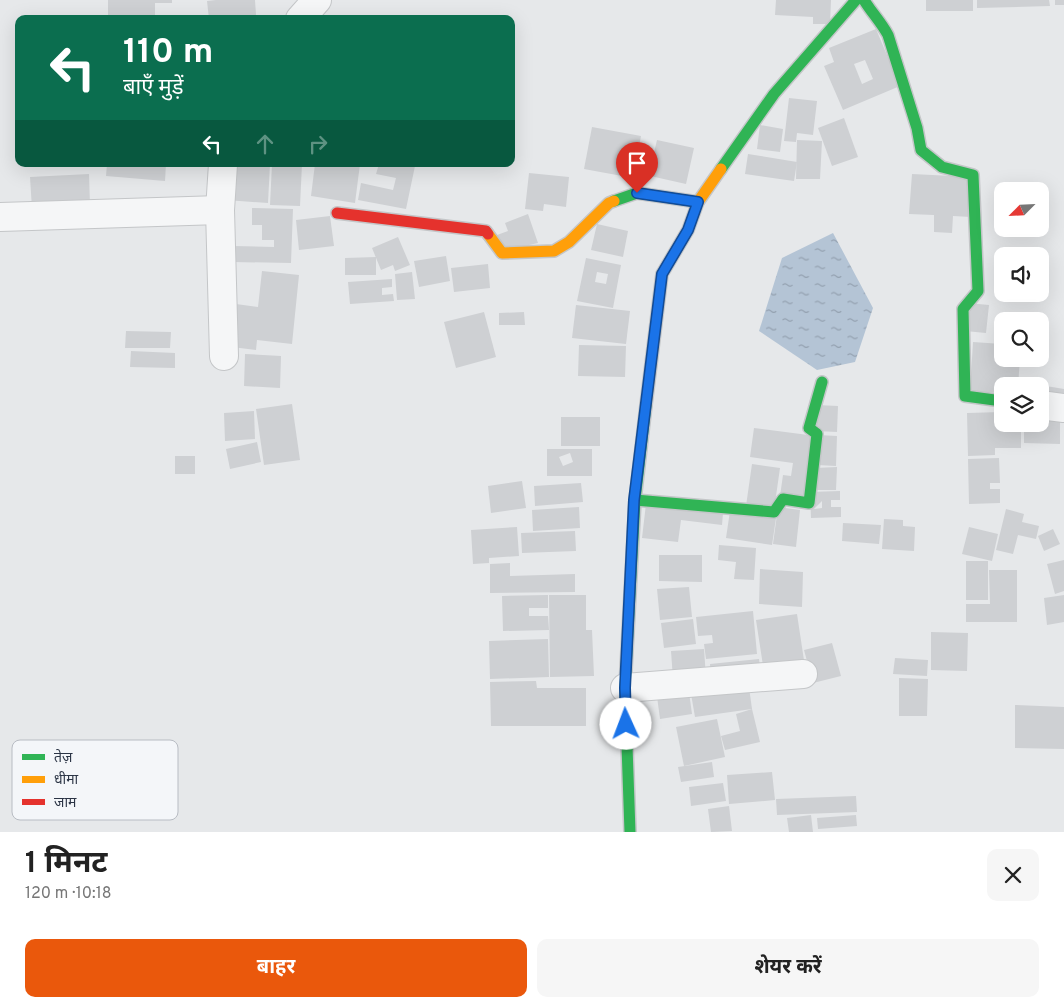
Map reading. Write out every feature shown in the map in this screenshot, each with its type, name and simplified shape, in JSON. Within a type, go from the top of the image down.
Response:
[{"type":"street","points":[[304,15],[317,0]]},
{"type":"street","points":[[630,832],[625,688],[634,500],[662,274],[688,230],[698,202],[774,94],[856,0]]},
{"type":"street","points":[[864,0],[871,12],[882,22],[888,35],[917,128],[921,150],[942,166],[973,175],[978,291],[963,309],[965,396],[994,400]]},
{"type":"street","points":[[223,167],[220,210],[224,356]]},
{"type":"street","points":[[337,213],[486,231],[502,253],[554,251],[569,242],[608,203],[637,193],[698,202]]},
{"type":"street","points":[[0,217],[220,210]]},
{"type":"street","points":[[634,500],[774,512],[783,499],[809,503],[817,434],[809,428],[822,382]]},
{"type":"street","points":[[1049,406],[1064,408]]},
{"type":"street","points":[[625,688],[803,674]]},
{"type":"water","points":[[833,233],[873,308],[855,362],[817,370],[759,331],[782,258]]},
{"type":"building","points":[[108,0],[172,0],[172,3],[155,3],[155,15],[108,15]]},
{"type":"building","points":[[255,0],[256,15],[209,15],[207,1]]},
{"type":"building","points":[[776,0],[831,0],[830,24],[813,24],[813,17],[775,15]]},
{"type":"building","points":[[926,0],[973,0],[973,11],[926,11]]},
{"type":"building","points":[[977,0],[1049,0],[1050,6],[977,8]]},
{"type":"building","points":[[1055,0],[1064,0],[1064,5],[1055,5]]},
{"type":"building","points":[[876,29],[900,86],[843,110],[824,66],[834,62],[829,48]],"holes":[[[865,60],[873,79],[862,84],[854,64]]]},
{"type":"building","points":[[789,98],[817,101],[813,135],[797,133],[796,142],[784,141]]},
{"type":"building","points":[[844,118],[858,157],[832,166],[818,128]]},
{"type":"building","points":[[760,125],[783,129],[780,152],[757,149]]},
{"type":"building","points":[[592,127],[641,136],[633,178],[584,169]]},
{"type":"building","points":[[657,140],[694,148],[686,184],[637,173],[642,150],[654,153]]},
{"type":"building","points":[[797,140],[822,141],[820,179],[796,179]]},
{"type":"building","points":[[748,154],[797,162],[794,181],[745,174]]},
{"type":"building","points":[[107,167],[166,167],[165,181],[106,176]]},
{"type":"building","points":[[229,167],[270,167],[268,203],[226,200]]},
{"type":"building","points":[[272,167],[302,167],[300,206],[270,205]]},
{"type":"building","points":[[315,167],[360,167],[355,203],[311,196]]},
{"type":"building","points":[[378,167],[415,167],[406,209],[358,200],[361,183],[393,190],[396,178],[376,174]]},
{"type":"building","points":[[529,173],[569,177],[566,207],[544,204],[543,211],[525,209]]},
{"type":"building","points":[[89,174],[90,206],[32,209],[30,177]]},
{"type":"building","points":[[912,174],[973,177],[971,217],[953,216],[952,233],[934,232],[934,215],[909,214]]},
{"type":"building","points":[[252,208],[293,209],[291,263],[233,262],[233,246],[274,247],[274,240],[262,240],[262,225],[252,225]]},
{"type":"building","points":[[528,214],[538,243],[503,251],[497,235],[508,231],[505,223]]},
{"type":"building","points":[[330,216],[334,246],[299,250],[296,220]]},
{"type":"building","points":[[597,224],[628,231],[623,257],[591,250]]},
{"type":"building","points":[[398,237],[410,265],[395,271],[393,265],[381,270],[372,248]]},
{"type":"building","points":[[446,256],[450,281],[419,287],[414,261]]},
{"type":"building","points":[[376,257],[376,275],[345,275],[345,258]]},
{"type":"building","points":[[586,258],[621,265],[613,308],[577,301]],"holes":[[[597,272],[608,274],[606,284],[595,282]]]},
{"type":"building","points":[[488,264],[490,288],[454,292],[451,268]]},
{"type":"building","points":[[262,271],[299,275],[292,344],[257,340],[256,350],[232,347],[236,304],[258,307]]},
{"type":"building","points":[[412,272],[415,299],[397,300],[395,274]]},
{"type":"building","points":[[392,279],[392,287],[382,288],[382,295],[393,294],[394,301],[350,304],[348,282]]},
{"type":"building","points":[[968,303],[989,305],[986,333],[965,331]]},
{"type":"building","points":[[576,305],[630,311],[626,344],[572,338]]},
{"type":"building","points":[[484,312],[496,357],[456,368],[444,322]]},
{"type":"building","points":[[524,312],[525,325],[499,325],[499,313]]},
{"type":"building","points":[[126,331],[171,332],[170,348],[125,348]]},
{"type":"building","points":[[973,342],[994,343],[994,367],[1019,367],[1019,377],[994,377],[994,392],[970,391]]},
{"type":"building","points":[[579,345],[626,346],[625,377],[578,376]]},
{"type":"building","points":[[131,351],[175,353],[175,368],[130,367]]},
{"type":"building","points":[[245,354],[281,356],[280,388],[244,386]]},
{"type":"building","points":[[1049,386],[1064,389],[1064,404],[1049,402]]},
{"type":"building","points":[[292,404],[300,460],[264,465],[256,409]]},
{"type":"building","points":[[817,405],[838,406],[837,432],[816,431]]},
{"type":"building","points":[[1049,410],[1060,410],[1060,444],[1024,443],[1024,432],[1049,432]]},
{"type":"building","points":[[254,411],[255,439],[225,441],[224,413]]},
{"type":"building","points":[[994,412],[994,432],[1021,432],[1021,448],[995,448],[995,455],[968,456],[967,413]]},
{"type":"building","points":[[561,417],[600,417],[600,446],[561,446]]},
{"type":"building","points":[[754,428],[816,436],[808,499],[780,496],[783,475],[791,476],[793,463],[750,457]]},
{"type":"building","points":[[818,435],[837,436],[836,466],[817,465]]},
{"type":"building","points":[[257,442],[261,462],[230,469],[226,449]]},
{"type":"building","points":[[547,449],[592,449],[592,476],[547,476]],"holes":[[[570,453],[573,462],[563,466],[559,457]]]},
{"type":"building","points":[[175,456],[195,456],[195,474],[175,474]]},
{"type":"building","points":[[999,458],[1000,483],[990,483],[990,489],[1000,489],[1000,503],[969,504],[968,459]]},
{"type":"building","points":[[752,464],[780,468],[774,510],[746,506]]},
{"type":"building","points":[[837,467],[836,490],[815,490],[815,468]]},
{"type":"building","points":[[522,481],[526,508],[491,513],[488,486]]},
{"type":"building","points":[[581,483],[583,502],[535,506],[534,486]]},
{"type":"building","points":[[840,491],[840,500],[831,500],[831,507],[841,507],[841,517],[811,518],[810,492]],"holes":[[[822,501],[822,508],[814,509]]]},
{"type":"building","points":[[646,504],[723,513],[722,525],[681,520],[678,542],[642,538]]},
{"type":"building","points":[[579,507],[580,528],[533,531],[532,510]]},
{"type":"building","points":[[778,507],[800,510],[796,547],[773,544]]},
{"type":"building","points":[[1006,509],[1024,514],[1022,522],[1039,526],[1036,539],[1018,535],[1013,554],[996,550]]},
{"type":"building","points":[[730,511],[776,518],[772,545],[726,538]]},
{"type":"building","points":[[884,519],[903,520],[903,526],[915,527],[914,551],[882,549]]},
{"type":"building","points":[[843,523],[881,525],[879,544],[842,541]]},
{"type":"building","points":[[517,527],[519,556],[489,558],[489,563],[473,564],[471,530]]},
{"type":"building","points":[[969,527],[998,534],[992,561],[962,554]]},
{"type":"building","points":[[1053,529],[1060,544],[1044,551],[1038,536]]},
{"type":"building","points":[[575,531],[576,551],[522,553],[521,533]]},
{"type":"building","points":[[719,545],[756,548],[754,580],[734,579],[736,562],[718,560]]},
{"type":"building","points":[[659,555],[702,555],[702,582],[659,581]]},
{"type":"building","points":[[1064,560],[1064,591],[1055,594],[1047,564]]},
{"type":"building","points":[[966,561],[988,561],[988,600],[966,600]]},
{"type":"building","points":[[510,563],[510,576],[575,574],[575,592],[490,593],[490,564]]},
{"type":"building","points":[[760,569],[803,572],[802,607],[759,604]]},
{"type":"building","points":[[989,570],[1017,570],[1017,622],[966,622],[966,604],[990,604]]},
{"type":"building","points":[[689,587],[692,617],[660,620],[657,589]]},
{"type":"building","points":[[548,595],[548,608],[529,608],[529,616],[548,616],[549,630],[503,631],[502,596]]},
{"type":"building","points":[[549,595],[586,595],[586,630],[592,630],[594,676],[550,677]]},
{"type":"building","points":[[1064,595],[1064,622],[1047,625],[1044,598]]},
{"type":"building","points":[[753,611],[757,654],[706,659],[704,644],[713,643],[712,635],[698,636],[696,617]]},
{"type":"building","points":[[797,614],[805,667],[764,672],[756,620]]},
{"type":"building","points":[[693,619],[696,644],[664,648],[661,623]]},
{"type":"building","points":[[931,632],[968,633],[967,671],[931,670]]},
{"type":"building","points":[[548,639],[549,677],[490,679],[489,641]]},
{"type":"building","points":[[832,643],[841,676],[813,683],[804,650]]},
{"type":"building","points":[[704,649],[706,677],[673,679],[671,651]]},
{"type":"building","points":[[895,658],[928,660],[927,676],[893,674]]},
{"type":"building","points":[[759,659],[761,674],[711,679],[710,664]]},
{"type":"building","points":[[899,678],[928,679],[927,716],[899,716]]},
{"type":"building","points":[[748,680],[752,709],[695,717],[690,688]]},
{"type":"building","points":[[536,681],[537,688],[586,688],[586,726],[491,726],[490,682]]},
{"type":"building","points":[[688,685],[692,714],[660,719],[656,689]]},
{"type":"building","points":[[1015,705],[1064,707],[1064,749],[1015,748]]},
{"type":"building","points":[[752,709],[760,742],[725,750],[721,736],[740,731],[736,714]]},
{"type":"building","points":[[717,719],[725,757],[684,766],[676,727]]},
{"type":"building","points":[[712,762],[714,777],[681,782],[678,767]]},
{"type":"building","points":[[772,772],[775,800],[729,804],[727,775]]},
{"type":"building","points":[[723,783],[726,801],[691,806],[689,787]]},
{"type":"building","points":[[856,796],[857,812],[777,815],[776,799]]},
{"type":"building","points":[[729,806],[732,831],[711,832],[708,809]]},
{"type":"building","points":[[811,815],[813,832],[789,832],[787,818]]},
{"type":"building","points":[[856,815],[857,826],[818,829],[817,818]]},
{"type":"traffic: fast","points":[[721,169],[774,94],[856,0]]},
{"type":"traffic: fast","points":[[864,0],[888,35],[917,128],[921,150],[942,167],[973,175],[978,291],[963,309],[965,396],[994,400]]},
{"type":"traffic: fast","points":[[614,201],[637,193],[698,202]]},
{"type":"traffic: fast","points":[[635,500],[774,512],[783,499],[809,503],[817,434],[809,428],[822,382]]},
{"type":"traffic: fast","points":[[630,832],[625,688],[635,500],[646,405]]},
{"type":"traffic: slow","points":[[646,405],[662,274],[688,230],[698,202],[721,169]]},
{"type":"traffic: slow","points":[[488,234],[502,253],[554,251],[569,242],[609,203],[614,201]]},
{"type":"traffic: jam","points":[[337,213],[486,231],[488,234]]},
{"type":"route","points":[[626,724],[625,688],[634,500],[662,274],[688,230],[698,202],[637,193]]}]
